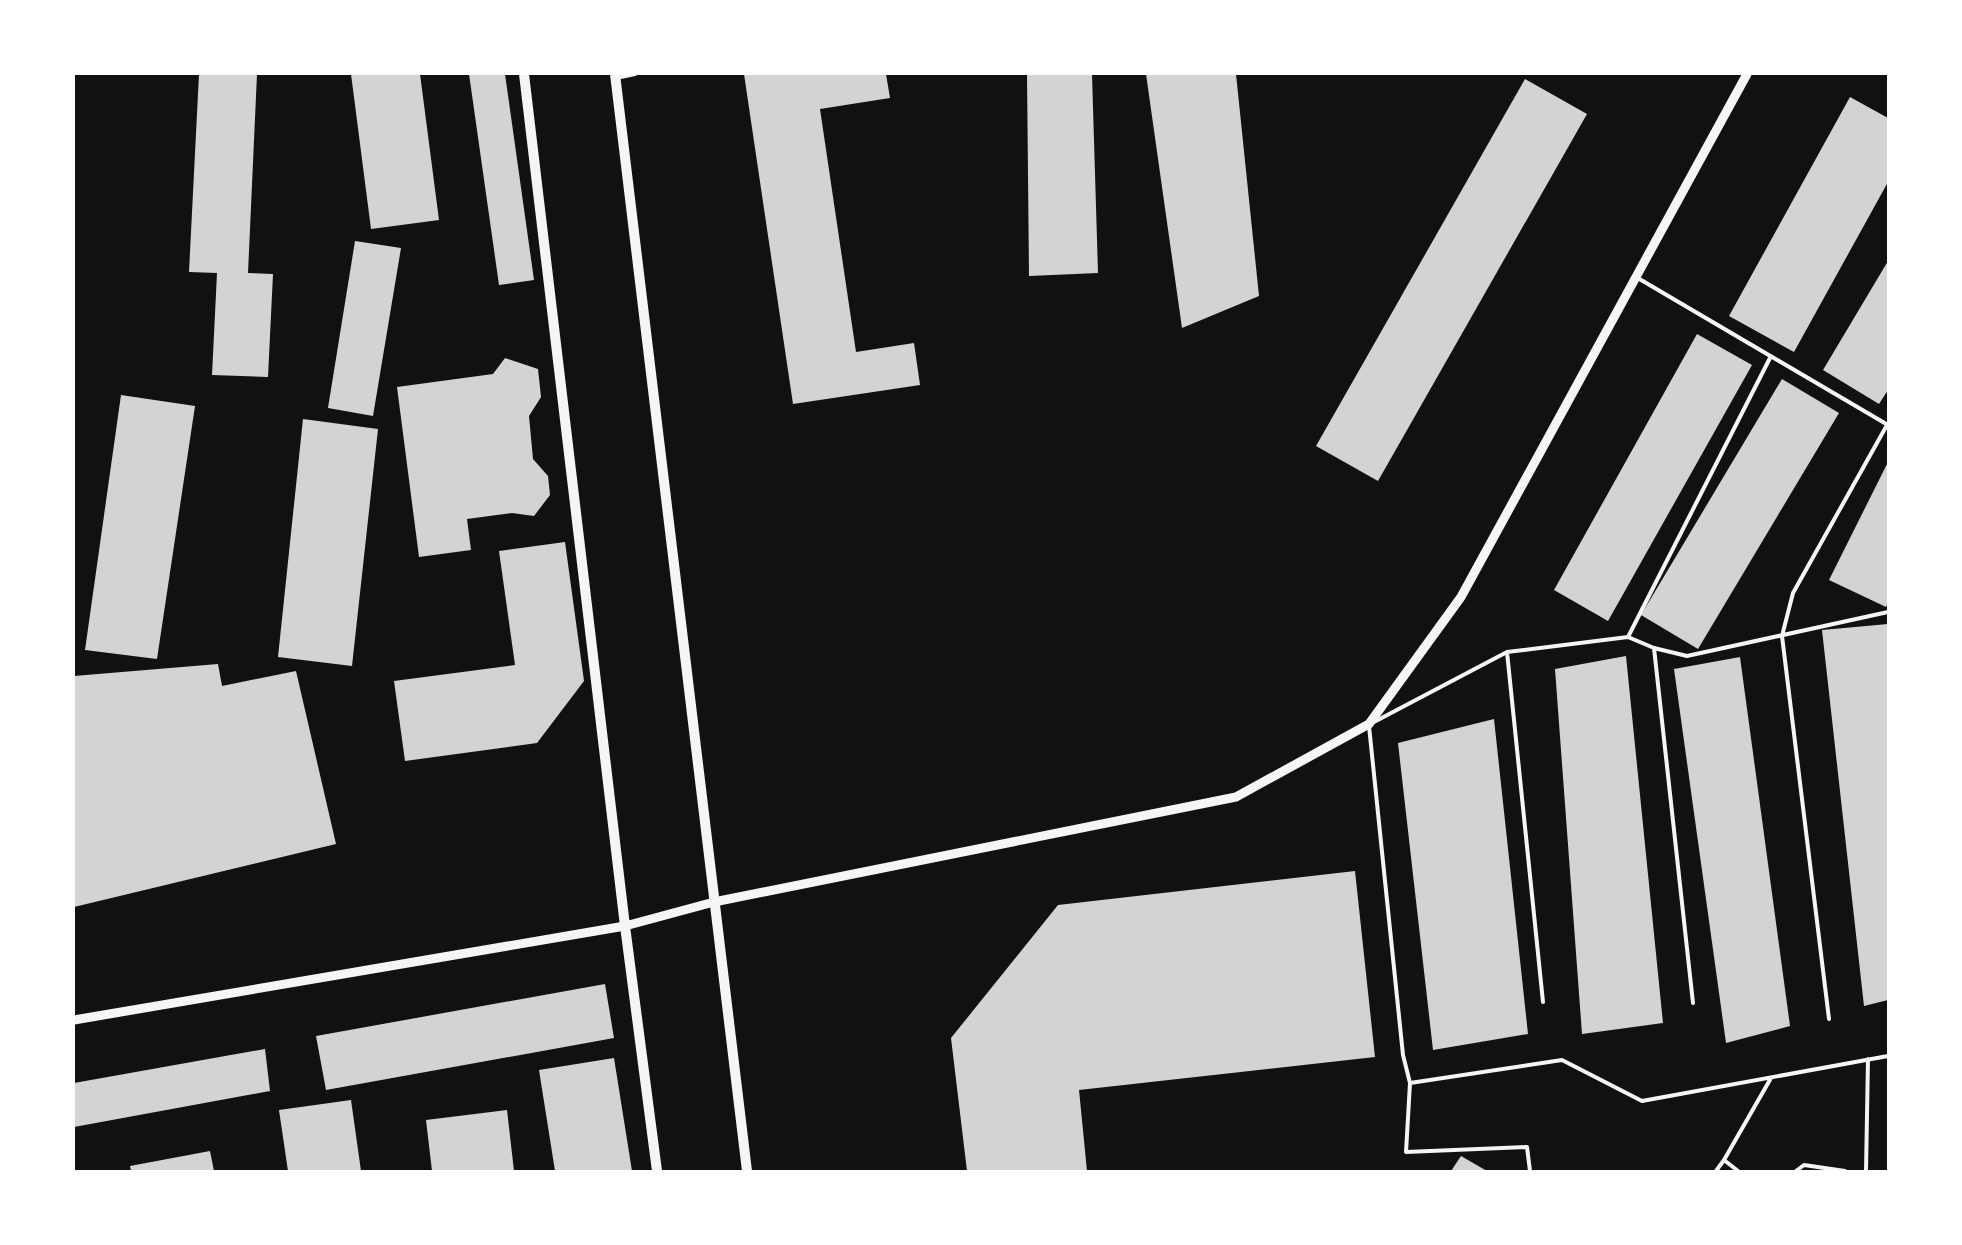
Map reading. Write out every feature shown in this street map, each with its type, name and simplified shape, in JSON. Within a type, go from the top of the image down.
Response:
[{"type":"main road","points":[[524,74],[625,926],[657,1171]]},
{"type":"main road","points":[[615,76],[746,1171]]},
{"type":"street","points":[[74,1020],[625,926],[714,902],[1236,797],[1369,724],[1460,597],[1746,74]]},
{"type":"lane","points":[[615,76],[635,74]]},
{"type":"lane","points":[[1636,277],[1888,425],[1793,593],[1782,636],[1829,1019]]},
{"type":"lane","points":[[1628,637],[1771,356]]},
{"type":"lane","points":[[1530,1171],[1527,1146],[1406,1152],[1410,1083],[1403,1055],[1369,724],[1506,652],[1628,637],[1654,648],[1687,656],[1888,612]]},
{"type":"lane","points":[[1654,648],[1693,1003]]},
{"type":"lane","points":[[1506,652],[1543,1002]]},
{"type":"lane","points":[[1410,1083],[1562,1060],[1642,1101],[1888,1056]]},
{"type":"lane","points":[[1866,1171],[1868,1060]]},
{"type":"lane","points":[[1716,1171],[1772,1077]]},
{"type":"lane","points":[[1724,1160],[1738,1171]]},
{"type":"lane","points":[[1796,1171],[1804,1165],[1845,1171]]},
{"type":"building","points":[[199,74],[257,74],[248,273],[273,274],[268,377],[212,375],[217,273],[189,272]]},
{"type":"building","points":[[351,74],[420,74],[439,220],[371,229]]},
{"type":"building","points":[[469,74],[505,74],[534,280],[499,285]]},
{"type":"building","points":[[744,74],[886,74],[890,98],[820,109],[856,352],[914,343],[920,385],[793,404]]},
{"type":"building","points":[[1027,74],[1092,74],[1098,273],[1029,276]]},
{"type":"building","points":[[1146,74],[1236,74],[1259,296],[1182,328]]},
{"type":"building","points":[[1525,79],[1587,114],[1378,481],[1316,446]]},
{"type":"building","points":[[1850,97],[1888,118],[1888,182],[1794,352],[1729,316]]},
{"type":"building","points":[[355,241],[401,248],[373,416],[328,408]]},
{"type":"building","points":[[1888,261],[1888,390],[1879,404],[1823,370]]},
{"type":"building","points":[[1697,334],[1752,365],[1608,621],[1554,590]]},
{"type":"building","points":[[505,358],[538,369],[541,397],[529,416],[533,459],[548,476],[550,495],[534,516],[512,513],[467,519],[471,550],[419,557],[397,387],[493,374]]},
{"type":"building","points":[[1782,379],[1839,413],[1698,649],[1641,615]]},
{"type":"building","points":[[121,395],[195,406],[157,659],[85,650]]},
{"type":"building","points":[[303,419],[378,429],[352,666],[278,657]]},
{"type":"building","points":[[1888,462],[1888,603],[1886,607],[1829,580]]},
{"type":"building","points":[[565,542],[584,681],[537,743],[405,761],[394,681],[515,665],[499,551]]},
{"type":"building","points":[[1888,624],[1888,1000],[1864,1006],[1822,630]]},
{"type":"building","points":[[1626,656],[1663,1023],[1582,1034],[1555,669]]},
{"type":"building","points":[[1740,657],[1790,1026],[1726,1043],[1674,669]]},
{"type":"building","points":[[218,664],[222,686],[296,671],[336,844],[74,907],[74,676]]},
{"type":"building","points":[[1494,719],[1528,1034],[1433,1050],[1398,743]]},
{"type":"building","points":[[1355,871],[1375,1057],[1079,1090],[1087,1171],[967,1171],[951,1038],[1058,905]]},
{"type":"building","points":[[605,984],[614,1038],[326,1090],[316,1036]]},
{"type":"building","points":[[265,1049],[270,1091],[74,1127],[74,1083]]},
{"type":"building","points":[[614,1058],[632,1171],[555,1171],[539,1070]]},
{"type":"building","points":[[351,1100],[361,1171],[288,1171],[279,1110]]},
{"type":"building","points":[[507,1110],[514,1171],[432,1171],[426,1120]]},
{"type":"building","points":[[210,1151],[214,1171],[131,1171],[130,1166]]},
{"type":"building","points":[[1461,1156],[1487,1171],[1451,1171]]}]
